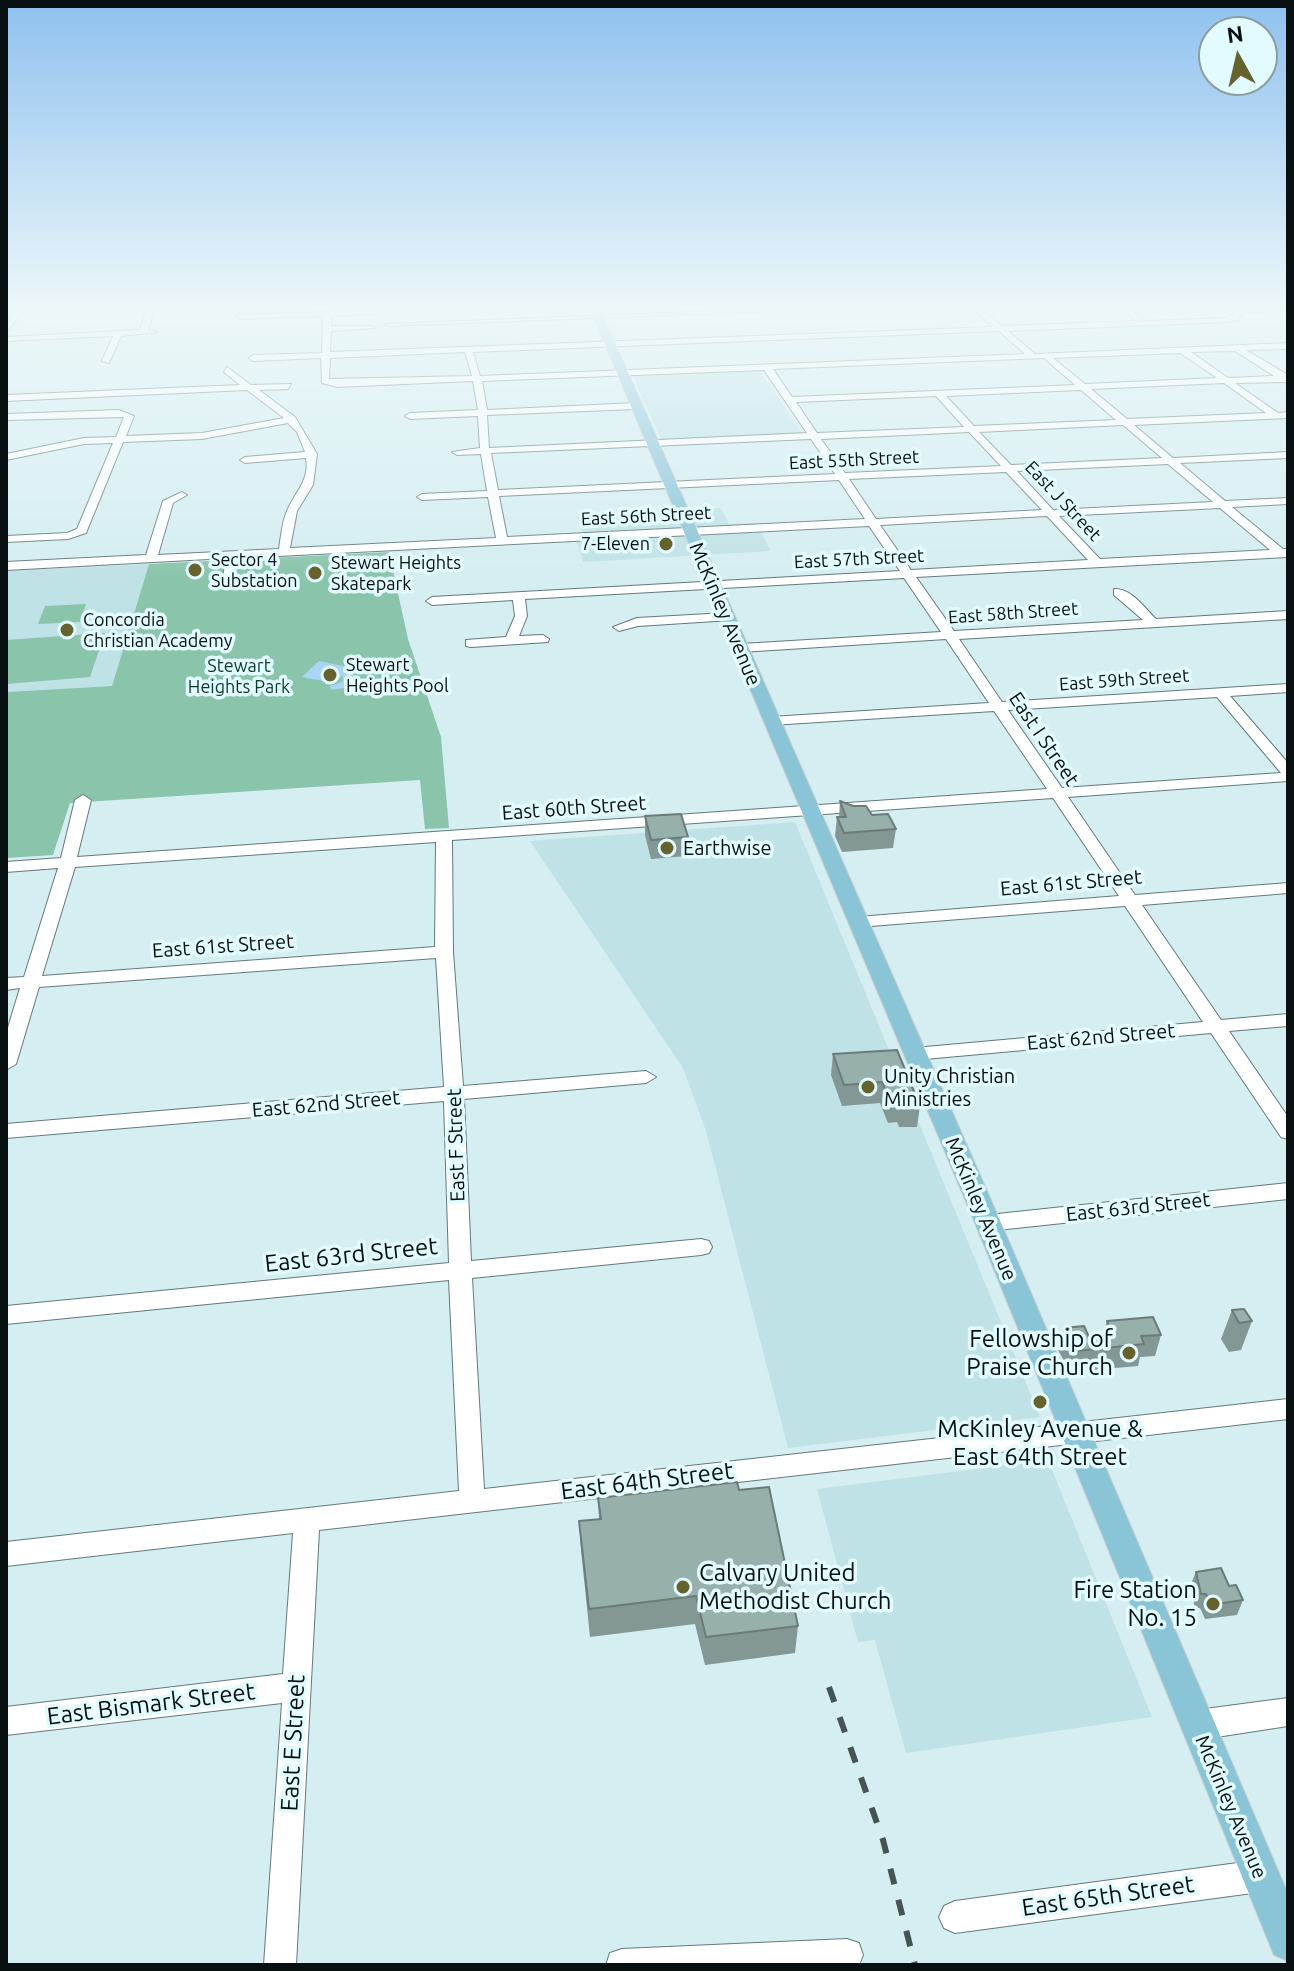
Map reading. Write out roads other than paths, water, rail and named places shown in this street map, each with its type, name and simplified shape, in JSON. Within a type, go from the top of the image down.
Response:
[{"type":"main road","name":"McKinley Avenue","points":[[632,396],[988,1223],[1288,1941]]},
{"type":"street","points":[[6,398],[53,396]]},
{"type":"street","points":[[259,396],[292,419],[306,435],[312,454],[310,481],[291,513],[284,553]]},
{"type":"street","points":[[482,396],[486,451],[502,542]]},
{"type":"street","name":"East I Street","points":[[786,396],[1288,1132]]},
{"type":"street","points":[[789,400],[875,396]]},
{"type":"street","name":"East J Street","points":[[941,396],[1097,563]]},
{"type":"street","points":[[1095,396],[1286,555]]},
{"type":"street","points":[[1248,396],[1288,423]]},
{"type":"street","points":[[30,416],[42,397]]},
{"type":"street","points":[[409,405],[410,419],[636,406]]},
{"type":"street","points":[[6,417],[128,413],[85,528],[68,536],[6,539]]},
{"type":"street","points":[[457,452],[1288,415]]},
{"type":"street","points":[[6,457],[64,444],[187,437],[292,419]]},
{"type":"street","points":[[245,460],[312,454]]},
{"type":"street","name":"East 55th Street","points":[[422,497],[1288,455]]},
{"type":"street","points":[[151,559],[168,501],[182,495]]},
{"type":"street","name":"East 56th Street","points":[[6,566],[1288,501]]},
{"type":"street","name":"East 57th Street","points":[[432,601],[1286,555]]},
{"type":"street","points":[[228,580],[233,556]]},
{"type":"street","points":[[1118,592],[1153,623]]},
{"type":"street","points":[[511,641],[521,616],[518,596]]},
{"type":"street","name":"East 58th Street","points":[[741,648],[1288,615]]},
{"type":"street","points":[[619,627],[637,622],[727,617]]},
{"type":"street","points":[[471,643],[543,639]]},
{"type":"street","name":"East 59th Street","points":[[771,721],[1288,688]]},
{"type":"street","points":[[1220,692],[1288,774]]},
{"type":"street","name":"East 60th Street","points":[[6,867],[1058,795],[1288,774]]},
{"type":"street","points":[[6,1064],[68,863],[83,800]]},
{"type":"street","name":"East F Street","points":[[444,837],[444,952],[454,1093],[472,1501]]},
{"type":"street","name":"East 61st Street","points":[[858,922],[1288,888]]},
{"type":"street","name":"East 61st Street","points":[[6,984],[444,952]]},
{"type":"street","name":"East 62nd Street","points":[[914,1054],[1288,1020]]},
{"type":"street","name":"East 62nd Street","points":[[6,1131],[646,1077]]},
{"type":"street","name":"East 63rd Street","points":[[988,1223],[1288,1191]]},
{"type":"street","name":"East 63rd Street","points":[[6,1315],[701,1247]]},
{"type":"street","name":"East 64th Street","points":[[6,1554],[1288,1409]]},
{"type":"street","name":"East E Street","points":[[280,1965],[307,1520]]},
{"type":"street","name":"East Bismark Street","points":[[6,1721],[296,1687]]},
{"type":"street","points":[[1197,1725],[1288,1712]]},
{"type":"street","name":"East 65th Street","points":[[955,1917],[1260,1876]]},
{"type":"street","points":[[622,1965],[847,1955]]},
{"type":"water","name":"Stewart Heights Pool","points":[[319,661],[343,666],[360,665],[364,669],[347,673],[357,676],[344,688],[331,690],[330,686],[342,682],[343,675],[334,683],[302,677]]},
{"type":"railway","points":[[829,1687],[883,1840],[915,1965]]},
{"type":"place","name":"7-Eleven","points":[[666,544]]},
{"type":"place","name":"Sector 4 Substation","points":[[195,570]]},
{"type":"place","name":"Stewart Heights Skatepark","points":[[315,573]]},
{"type":"place","name":"Concordia Christian Academy","points":[[67,630]]},
{"type":"place","name":"Stewart Heights Pool","points":[[330,675]]},
{"type":"place","name":"Earthwise","points":[[667,848]]},
{"type":"place","name":"Unity Christian Ministries","points":[[868,1087]]},
{"type":"place","name":"Fellowship of Praise Church","points":[[1129,1353]]},
{"type":"place","name":"McKinley Avenue & East 64th Street","points":[[1040,1402]]},
{"type":"place","name":"Calvary United Methodist Church","points":[[683,1587]]},
{"type":"place","name":"Fire Station No. 15","points":[[1213,1604]]},
{"type":"park label","name":"Stewart Heights Park","points":[[239,676]]}]
